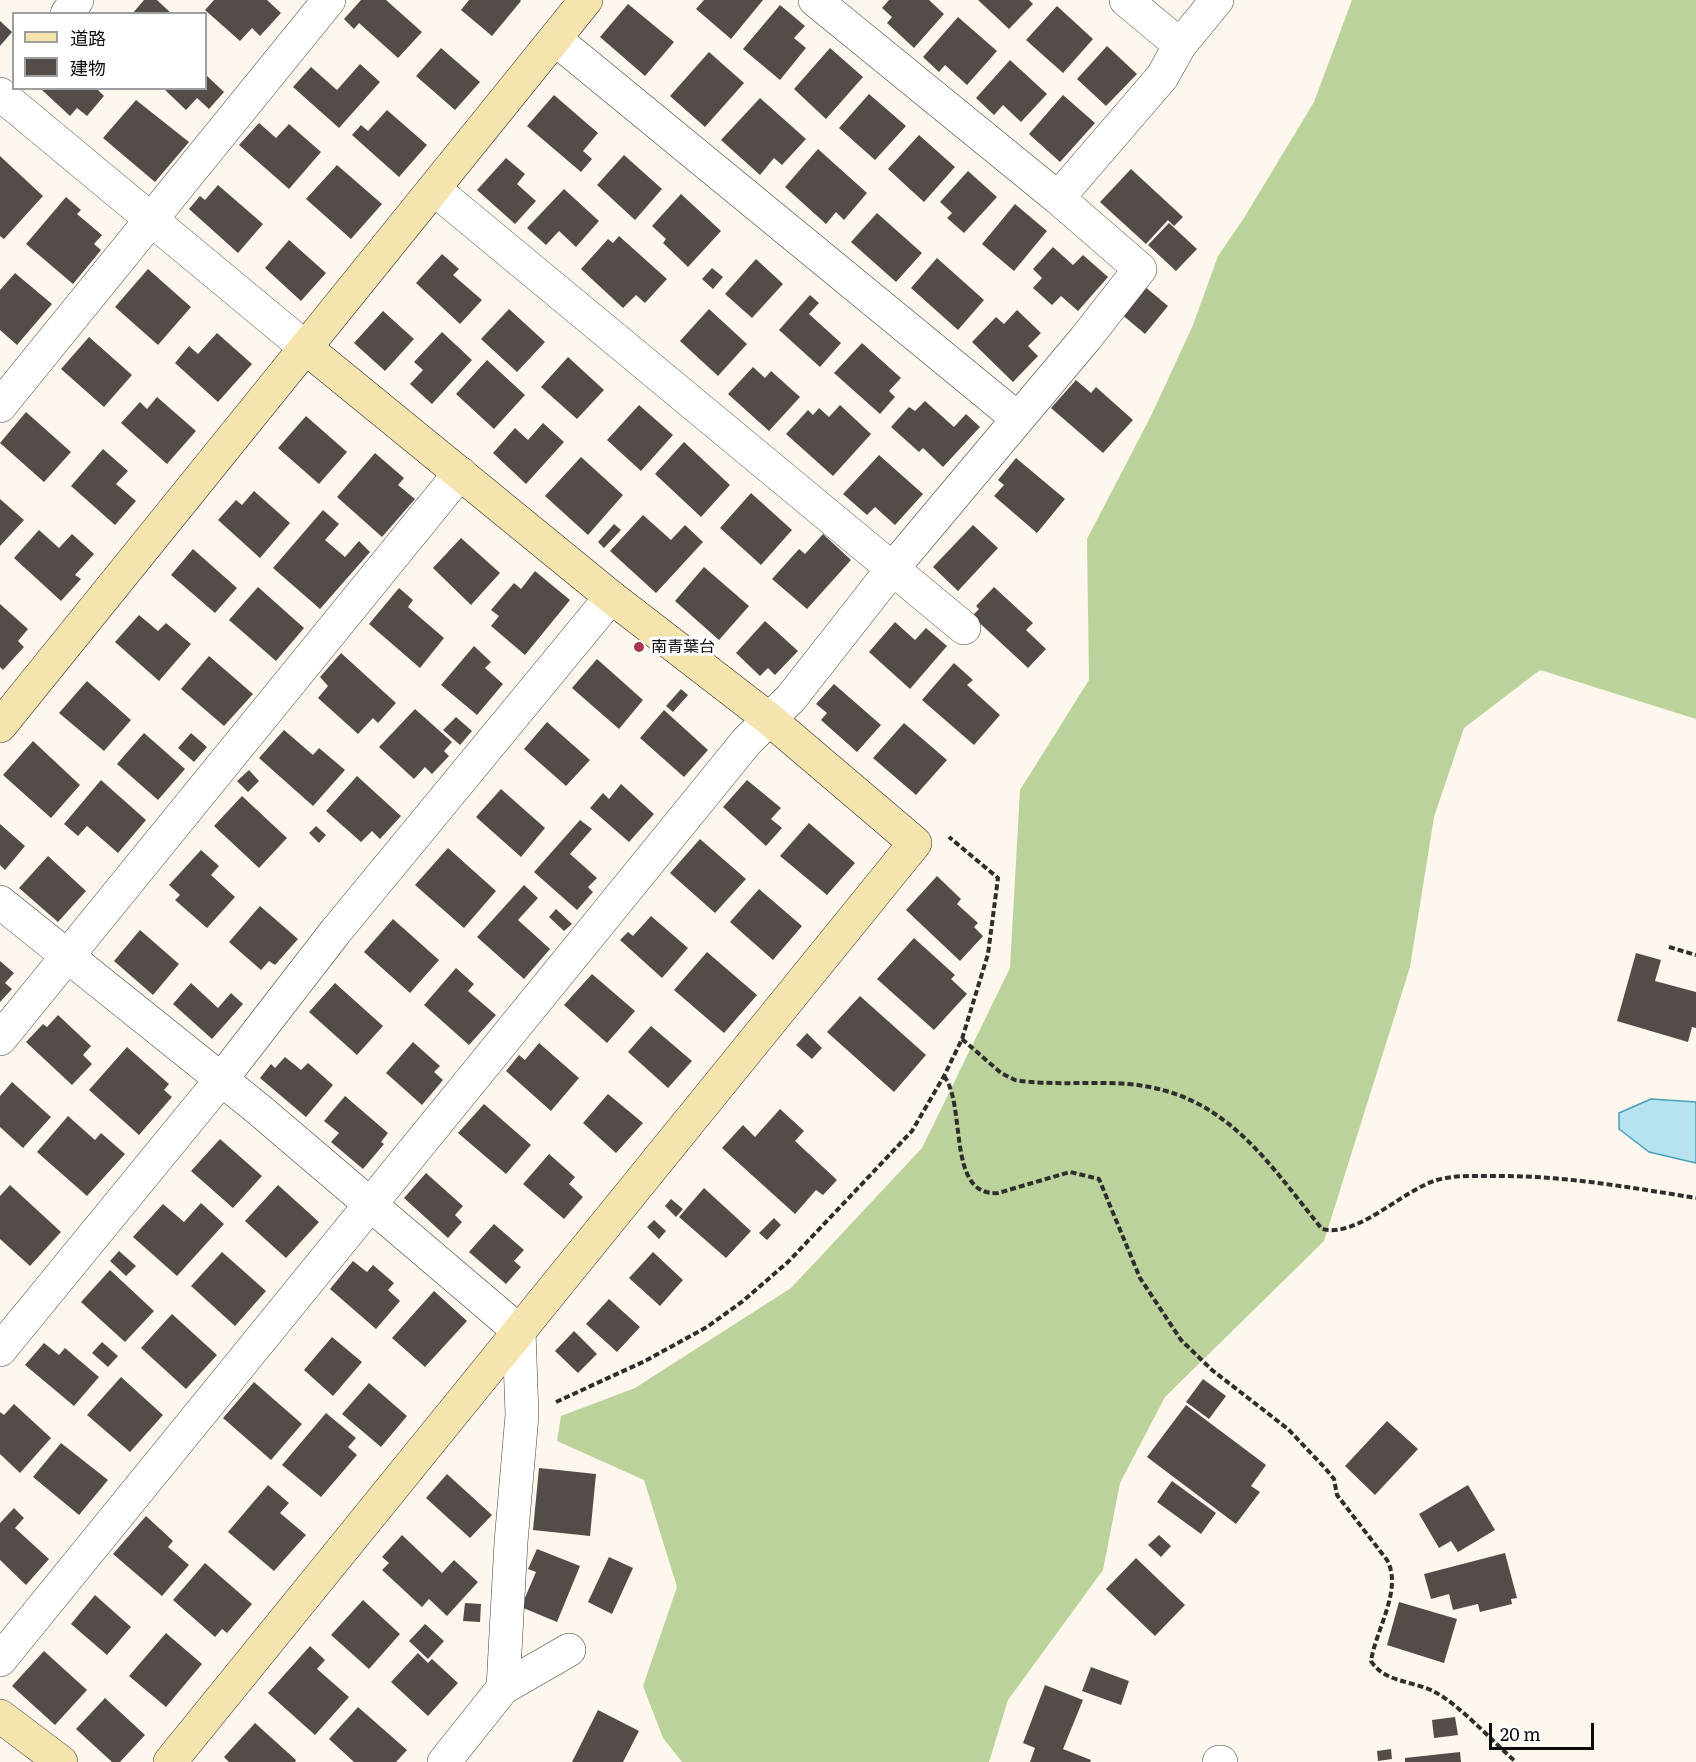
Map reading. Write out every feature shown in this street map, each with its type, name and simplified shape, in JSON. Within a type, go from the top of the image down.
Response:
[{"type":"street","points":[[0,406],[329,0]]},
{"type":"street","points":[[0,726],[586,0]]},
{"type":"street","points":[[0,1659],[369,1203],[768,718],[791,698],[893,568],[1085,339],[1140,269],[1058,198],[815,0]]},
{"type":"street","points":[[1126,0],[1180,45]]},
{"type":"street","points":[[1058,198],[1162,77],[1180,45],[1217,0]]},
{"type":"street","points":[[555,39],[1017,418]]},
{"type":"street","points":[[4,91],[306,348],[611,597],[768,718],[915,843],[170,1762]]},
{"type":"street","points":[[434,189],[964,628]]},
{"type":"street","points":[[0,1039],[460,473]]},
{"type":"street","points":[[0,1350],[220,1081],[336,931],[611,597]]},
{"type":"street","points":[[0,902],[220,1081],[257,1108],[519,1331],[522,1415],[511,1542],[504,1688]]},
{"type":"street","points":[[444,1762],[504,1688],[569,1650]]},
{"type":"street","points":[[0,1716],[61,1762]]},
{"type":"path","points":[[522,1415],[645,1361],[708,1327],[743,1301],[789,1261],[912,1131],[944,1076],[962,1039],[988,954],[998,878],[947,835],[915,843]]},
{"type":"path","points":[[1669,947],[1696,955]]},
{"type":"path","points":[[962,1039],[1000,1073],[1015,1080],[1145,1086],[1195,1101],[1226,1120],[1253,1144],[1322,1229],[1334,1232],[1359,1223],[1428,1183],[1454,1176],[1560,1178],[1696,1198]]},
{"type":"path","points":[[944,1076],[954,1095],[966,1170],[969,1180],[977,1188],[988,1194],[998,1193],[1070,1173],[1099,1179],[1140,1278],[1181,1340],[1206,1365],[1288,1429],[1325,1468],[1334,1479],[1337,1495],[1387,1560],[1393,1571],[1394,1586],[1374,1642],[1371,1661],[1376,1669],[1387,1676],[1415,1684],[1443,1696],[1516,1762]]},
{"type":"green space","points":[[1352,0],[1696,0],[1696,719],[1540,670],[1464,728],[1434,817],[1410,967],[1324,1241],[1165,1397],[1120,1483],[1103,1570],[1008,1700],[989,1762],[682,1762],[663,1738],[643,1686],[677,1587],[644,1480],[557,1441],[561,1416],[635,1388],[791,1288],[922,1148],[1010,968],[1020,790],[1089,680],[1087,539],[1151,416],[1193,325],[1218,256],[1244,218],[1314,102]]},
{"type":"water","points":[[1651,1099],[1696,1102],[1696,1163],[1649,1152],[1619,1129],[1619,1113]]},
{"type":"building","points":[[144,0],[157,0],[170,12],[134,12]]},
{"type":"building","points":[[214,0],[267,0],[281,13],[260,36],[252,28],[240,41],[205,10]]},
{"type":"building","points":[[361,0],[386,0],[422,32],[398,58],[359,23],[354,29],[344,19]]},
{"type":"building","points":[[469,0],[521,1],[492,36],[461,10]]},
{"type":"building","points":[[704,0],[763,0],[731,39],[696,9]]},
{"type":"building","points":[[889,0],[929,0],[944,14],[914,48],[887,23],[892,17],[882,8]]},
{"type":"building","points":[[978,0],[1029,0],[1033,4],[1009,29]]},
{"type":"building","points":[[628,4],[674,42],[645,76],[600,37]]},
{"type":"building","points":[[780,5],[805,26],[794,38],[806,48],[780,80],[743,49]]},
{"type":"building","points":[[1057,6],[1093,39],[1063,73],[1026,40]]},
{"type":"building","points":[[958,17],[997,51],[967,85],[945,65],[939,72],[923,57]]},
{"type":"building","points":[[0,21],[12,32],[0,46]]},
{"type":"building","points":[[1107,46],[1137,74],[1106,106],[1077,79]]},
{"type":"building","points":[[441,48],[480,82],[455,110],[416,76]]},
{"type":"building","points":[[830,48],[863,77],[826,119],[794,89]]},
{"type":"building","points":[[709,52],[744,83],[705,127],[670,96]]},
{"type":"building","points":[[1010,60],[1047,94],[1021,122],[1003,105],[994,115],[976,98]]},
{"type":"building","points":[[360,64],[380,82],[339,128],[293,87],[311,67],[337,90]]},
{"type":"building","points":[[207,76],[224,92],[209,109],[197,98],[186,110],[165,90],[207,90]]},
{"type":"building","points":[[42,90],[98,90],[104,96],[87,116],[77,108],[70,116]]},
{"type":"building","points":[[869,94],[906,126],[875,160],[839,128]]},
{"type":"building","points":[[554,95],[598,133],[583,151],[592,159],[581,172],[527,126]]},
{"type":"building","points":[[1063,95],[1095,123],[1060,162],[1029,134]]},
{"type":"building","points":[[760,98],[806,139],[782,165],[774,158],[760,175],[721,140]]},
{"type":"building","points":[[136,100],[189,142],[155,182],[103,138]]},
{"type":"building","points":[[387,110],[427,145],[399,177],[352,135],[361,125],[368,131]]},
{"type":"building","points":[[259,123],[276,138],[289,124],[321,152],[289,189],[239,145]]},
{"type":"building","points":[[919,135],[955,167],[924,202],[888,169]]},
{"type":"building","points":[[818,149],[867,193],[844,220],[836,212],[826,224],[785,187]]},
{"type":"building","points":[[624,155],[662,189],[635,220],[597,185]]},
{"type":"building","points":[[0,156],[43,196],[4,239],[0,236]]},
{"type":"building","points":[[506,158],[525,174],[517,184],[536,201],[515,224],[477,190]]},
{"type":"building","points":[[337,165],[382,204],[351,239],[306,199]]},
{"type":"building","points":[[1131,169],[1183,217],[1174,226],[1168,220],[1146,244],[1100,202]]},
{"type":"building","points":[[968,171],[997,197],[964,233],[947,218],[952,213],[940,202]]},
{"type":"building","points":[[218,185],[263,224],[238,253],[189,209],[200,196],[205,200]]},
{"type":"building","points":[[564,189],[599,221],[576,247],[559,231],[546,245],[527,228]]},
{"type":"building","points":[[681,194],[721,231],[688,267],[663,243],[666,239],[652,226]]},
{"type":"building","points":[[66,197],[81,210],[77,214],[102,235],[94,244],[101,250],[73,284],[26,244]]},
{"type":"building","points":[[1015,204],[1047,231],[1014,271],[982,244]]},
{"type":"building","points":[[877,213],[922,253],[896,282],[851,242]]},
{"type":"building","points":[[1169,223],[1197,249],[1176,271],[1148,245]]},
{"type":"building","points":[[619,236],[667,279],[645,303],[636,295],[623,308],[581,269],[608,239],[613,243]]},
{"type":"building","points":[[289,240],[326,273],[301,301],[265,268]]},
{"type":"building","points":[[1053,247],[1073,265],[1083,255],[1108,277],[1078,311],[1061,296],[1052,305],[1033,288],[1042,278],[1033,269]]},
{"type":"building","points":[[442,254],[459,269],[453,275],[482,300],[460,324],[416,283]]},
{"type":"building","points":[[937,258],[984,300],[958,330],[911,288]]},
{"type":"building","points":[[756,259],[783,284],[752,318],[725,294]]},
{"type":"building","points":[[712,268],[723,277],[713,289],[702,279]]},
{"type":"building","points":[[148,269],[191,307],[158,345],[115,307]]},
{"type":"building","points":[[15,273],[52,304],[17,345],[0,330],[0,290]]},
{"type":"building","points":[[1144,286],[1168,306],[1145,334],[1120,313]]},
{"type":"building","points":[[810,295],[819,303],[809,314],[841,343],[820,367],[779,330]]},
{"type":"building","points":[[509,309],[545,342],[517,372],[481,339]]},
{"type":"building","points":[[709,309],[747,344],[718,376],[680,341]]},
{"type":"building","points":[[1017,310],[1041,333],[1028,346],[1038,356],[1013,382],[972,342],[996,317],[1004,324]]},
{"type":"building","points":[[383,311],[414,339],[385,371],[354,343]]},
{"type":"building","points":[[442,332],[472,360],[432,404],[410,384],[423,370],[414,362]]},
{"type":"building","points":[[217,333],[252,364],[218,402],[175,363],[189,346],[198,354]]},
{"type":"building","points":[[89,337],[132,375],[104,407],[61,369]]},
{"type":"building","points":[[862,343],[901,378],[889,391],[895,397],[880,414],[834,373]]},
{"type":"building","points":[[568,357],[604,390],[577,419],[541,387]]},
{"type":"building","points":[[487,360],[525,395],[494,429],[456,394]]},
{"type":"building","points":[[753,367],[765,378],[771,371],[800,397],[769,431],[728,394]]},
{"type":"building","points":[[1076,380],[1091,393],[1096,387],[1133,420],[1103,453],[1051,408]]},
{"type":"building","points":[[157,397],[196,431],[167,464],[121,423],[140,402],[147,409]]},
{"type":"building","points":[[925,401],[954,427],[966,414],[980,427],[943,467],[923,448],[919,452],[891,427],[909,407],[915,411]]},
{"type":"building","points":[[639,405],[673,435],[641,471],[607,440]]},
{"type":"building","points":[[840,405],[871,434],[833,476],[786,434],[808,410],[813,415],[819,408],[829,417]]},
{"type":"building","points":[[26,412],[71,452],[44,482],[0,443]]},
{"type":"building","points":[[306,416],[347,452],[319,484],[278,448]]},
{"type":"building","points":[[543,423],[564,442],[526,484],[493,453],[515,428],[528,440]]},
{"type":"building","points":[[684,442],[730,485],[701,517],[655,474]]},
{"type":"building","points":[[103,449],[128,471],[116,484],[136,501],[115,525],[71,486]]},
{"type":"building","points":[[375,453],[404,478],[398,485],[415,499],[382,537],[337,497]]},
{"type":"building","points":[[879,455],[923,494],[895,525],[875,507],[867,515],[843,494]]},
{"type":"building","points":[[581,457],[623,495],[588,535],[545,496]]},
{"type":"building","points":[[1016,458],[1065,499],[1037,533],[994,496],[1004,485],[998,480]]},
{"type":"building","points":[[254,491],[290,523],[260,558],[218,520],[236,500],[242,505]]},
{"type":"building","points":[[751,493],[792,530],[761,565],[720,528]]},
{"type":"building","points":[[0,499],[24,520],[0,546]]},
{"type":"building","points":[[323,510],[339,524],[325,540],[345,557],[359,541],[370,552],[320,609],[273,568]]},
{"type":"building","points":[[643,515],[671,540],[685,525],[703,542],[656,593],[610,551]]},
{"type":"building","points":[[614,524],[621,530],[604,548],[598,542]]},
{"type":"building","points":[[973,525],[998,548],[958,591],[933,567]]},
{"type":"building","points":[[39,530],[59,548],[72,534],[94,554],[75,575],[81,579],[61,601],[14,558]]},
{"type":"building","points":[[823,534],[851,560],[807,609],[772,579],[799,549],[805,554]]},
{"type":"building","points":[[461,538],[500,573],[471,605],[433,568]]},
{"type":"building","points":[[193,549],[237,588],[215,613],[171,575]]},
{"type":"building","points":[[704,567],[749,606],[719,640],[675,601]]},
{"type":"building","points":[[535,571],[570,600],[525,655],[491,626],[499,616],[491,610],[514,583],[521,589]]},
{"type":"building","points":[[258,587],[304,628],[276,661],[229,620]]},
{"type":"building","points":[[994,587],[1033,623],[1026,630],[1046,649],[1028,668],[972,616],[979,609],[976,606]]},
{"type":"building","points":[[399,588],[413,600],[408,607],[444,638],[420,668],[369,624]]},
{"type":"building","points":[[0,604],[28,629],[18,641],[24,647],[3,670],[0,667]]},
{"type":"building","points":[[139,615],[158,631],[166,623],[191,644],[159,681],[115,642]]},
{"type":"building","points":[[765,621],[798,651],[775,675],[768,668],[760,676],[736,653]]},
{"type":"building","points":[[895,622],[915,640],[926,628],[947,646],[910,689],[869,652]]},
{"type":"building","points":[[474,646],[491,662],[485,668],[503,684],[477,715],[441,685]]},
{"type":"building","points":[[341,653],[396,703],[378,723],[373,718],[358,734],[318,698],[328,686],[320,677]]},
{"type":"building","points":[[209,656],[253,694],[224,726],[181,689]]},
{"type":"building","points":[[597,659],[643,700],[619,729],[572,688]]},
{"type":"building","points":[[954,663],[973,680],[967,685],[1000,715],[974,745],[922,700]]},
{"type":"building","points":[[87,681],[131,720],[104,751],[59,713]]},
{"type":"building","points":[[834,684],[881,725],[857,752],[821,720],[827,713],[816,704]]},
{"type":"building","points":[[681,689],[688,695],[673,712],[666,706]]},
{"type":"building","points":[[415,709],[452,742],[444,751],[449,756],[432,774],[425,767],[414,779],[379,747]]},
{"type":"building","points":[[664,710],[708,750],[684,777],[640,738]]},
{"type":"building","points":[[456,717],[472,731],[460,745],[443,730]]},
{"type":"building","points":[[547,722],[590,760],[566,786],[524,749]]},
{"type":"building","points":[[904,723],[947,760],[916,795],[873,758]]},
{"type":"building","points":[[284,730],[313,755],[319,748],[345,770],[313,806],[259,758]]},
{"type":"building","points":[[144,733],[185,769],[158,800],[117,764]]},
{"type":"building","points":[[191,733],[207,747],[194,762],[178,748]]},
{"type":"building","points":[[33,741],[80,785],[51,818],[3,775]]},
{"type":"building","points":[[249,770],[259,781],[248,792],[237,781]]},
{"type":"building","points":[[357,776],[401,816],[380,839],[372,831],[361,842],[326,811]]},
{"type":"building","points":[[101,780],[146,820],[118,853],[87,826],[78,836],[64,824]]},
{"type":"building","points":[[747,780],[781,808],[771,819],[782,828],[766,846],[723,807]]},
{"type":"building","points":[[621,784],[654,814],[629,842],[590,808],[603,793],[609,799]]},
{"type":"building","points":[[501,789],[545,828],[521,857],[476,817]]},
{"type":"building","points":[[242,796],[287,838],[259,868],[214,826]]},
{"type":"building","points":[[580,820],[592,829],[570,854],[597,878],[588,887],[593,892],[577,910],[534,872]]},
{"type":"building","points":[[809,823],[855,863],[827,895],[780,856]]},
{"type":"building","points":[[0,824],[25,846],[5,870],[0,865]]},
{"type":"building","points":[[316,826],[326,835],[319,843],[309,833]]},
{"type":"building","points":[[700,839],[746,879],[715,913],[670,873]]},
{"type":"building","points":[[448,848],[496,891],[464,928],[415,885]]},
{"type":"building","points":[[201,850],[219,866],[211,875],[235,897],[207,928],[175,900],[180,895],[169,885]]},
{"type":"building","points":[[48,856],[86,891],[58,922],[19,888]]},
{"type":"building","points":[[937,876],[961,899],[957,904],[978,923],[974,927],[983,936],[960,961],[906,910]]},
{"type":"building","points":[[524,885],[538,898],[518,920],[550,949],[524,979],[477,937]]},
{"type":"building","points":[[759,889],[802,926],[773,960],[730,922]]},
{"type":"building","points":[[260,906],[298,939],[275,965],[269,961],[261,970],[229,942]]},
{"type":"building","points":[[556,909],[572,924],[564,931],[549,917]]},
{"type":"building","points":[[651,916],[688,948],[662,978],[620,940],[628,932],[633,936]]},
{"type":"building","points":[[393,919],[439,960],[410,993],[364,952]]},
{"type":"building","points":[[140,930],[179,964],[153,995],[114,961]]},
{"type":"building","points":[[914,938],[955,975],[951,979],[967,994],[934,1030],[877,979]]},
{"type":"building","points":[[707,952],[757,995],[724,1033],[674,990]]},
{"type":"building","points":[[1636,953],[1661,960],[1655,981],[1696,992],[1696,1028],[1692,1027],[1688,1042],[1617,1021]]},
{"type":"building","points":[[0,961],[14,973],[5,983],[12,989],[0,1002]]},
{"type":"building","points":[[456,968],[474,984],[468,991],[496,1015],[469,1045],[424,1005]]},
{"type":"building","points":[[592,974],[635,1011],[607,1043],[564,1005]]},
{"type":"building","points":[[191,983],[218,1008],[231,993],[243,1004],[212,1039],[173,1004]]},
{"type":"building","points":[[335,983],[383,1026],[357,1055],[309,1012]]},
{"type":"building","points":[[860,996],[926,1055],[894,1092],[827,1032]]},
{"type":"building","points":[[58,1015],[91,1046],[83,1055],[92,1064],[72,1085],[26,1042],[43,1024],[47,1027]]},
{"type":"building","points":[[651,1026],[692,1061],[668,1088],[628,1052]]},
{"type":"building","points":[[807,1033],[822,1048],[812,1059],[796,1045]]},
{"type":"building","points":[[413,1042],[440,1066],[434,1072],[443,1080],[422,1105],[386,1073]]},
{"type":"building","points":[[539,1043],[579,1078],[551,1111],[506,1071],[519,1055],[525,1060]]},
{"type":"building","points":[[127,1047],[169,1084],[164,1090],[172,1097],[139,1135],[89,1090]]},
{"type":"building","points":[[285,1057],[301,1070],[308,1063],[333,1085],[306,1117],[260,1078],[271,1064],[275,1068]]},
{"type":"building","points":[[12,1082],[51,1117],[23,1148],[0,1127],[0,1096]]},
{"type":"building","points":[[608,1094],[643,1123],[616,1153],[583,1123]]},
{"type":"building","points":[[345,1096],[388,1133],[381,1142],[384,1144],[363,1169],[331,1142],[339,1133],[324,1121]]},
{"type":"building","points":[[484,1104],[531,1145],[506,1174],[458,1133]]},
{"type":"building","points":[[780,1109],[804,1131],[795,1141],[837,1180],[823,1195],[816,1190],[795,1214],[722,1148],[743,1125],[755,1137]]},
{"type":"building","points":[[68,1116],[95,1140],[101,1133],[125,1154],[87,1196],[37,1152]]},
{"type":"building","points":[[220,1139],[262,1176],[233,1208],[191,1171]]},
{"type":"building","points":[[549,1154],[575,1177],[569,1184],[583,1197],[564,1219],[523,1184]]},
{"type":"building","points":[[426,1173],[463,1206],[455,1215],[462,1222],[448,1238],[404,1198]]},
{"type":"building","points":[[10,1185],[61,1232],[30,1266],[0,1239],[0,1196]]},
{"type":"building","points":[[278,1185],[319,1222],[286,1258],[245,1221]]},
{"type":"building","points":[[704,1188],[751,1231],[726,1258],[679,1217]]},
{"type":"building","points":[[671,1199],[683,1209],[676,1217],[665,1206]]},
{"type":"building","points":[[201,1203],[224,1224],[177,1276],[133,1237],[163,1204],[184,1222]]},
{"type":"building","points":[[774,1218],[781,1225],[767,1240],[759,1233]]},
{"type":"building","points":[[654,1220],[666,1231],[659,1239],[647,1227]]},
{"type":"building","points":[[494,1224],[524,1250],[514,1261],[521,1267],[506,1284],[469,1252]]},
{"type":"building","points":[[119,1251],[136,1266],[126,1276],[110,1261]]},
{"type":"building","points":[[222,1252],[266,1291],[235,1326],[191,1286]]},
{"type":"building","points":[[653,1252],[683,1280],[660,1306],[629,1278]]},
{"type":"building","points":[[353,1261],[367,1272],[373,1265],[394,1283],[388,1290],[400,1301],[376,1329],[330,1289]]},
{"type":"building","points":[[110,1270],[154,1311],[125,1342],[81,1302]]},
{"type":"building","points":[[434,1291],[467,1321],[425,1367],[392,1338]]},
{"type":"building","points":[[609,1299],[640,1327],[617,1352],[586,1324]]},
{"type":"building","points":[[172,1314],[217,1355],[186,1389],[141,1348]]},
{"type":"building","points":[[574,1331],[597,1354],[578,1373],[555,1351]]},
{"type":"building","points":[[332,1337],[362,1362],[333,1396],[304,1370]]},
{"type":"building","points":[[102,1342],[118,1356],[108,1367],[92,1353]]},
{"type":"building","points":[[44,1343],[59,1355],[65,1348],[99,1377],[74,1406],[25,1365]]},
{"type":"building","points":[[121,1377],[163,1415],[130,1452],[87,1415]]},
{"type":"building","points":[[1203,1379],[1226,1396],[1209,1419],[1186,1402]]},
{"type":"building","points":[[254,1382],[302,1424],[271,1460],[223,1418]]},
{"type":"building","points":[[369,1383],[407,1416],[381,1447],[342,1414]]},
{"type":"building","points":[[14,1404],[51,1438],[20,1473],[0,1454],[0,1412],[4,1415]]},
{"type":"building","points":[[1186,1405],[1266,1465],[1251,1486],[1260,1492],[1236,1524],[1147,1457]]},
{"type":"building","points":[[326,1413],[356,1438],[348,1447],[357,1455],[321,1497],[282,1465]]},
{"type":"building","points":[[1387,1421],[1418,1449],[1375,1495],[1345,1466]]},
{"type":"building","points":[[61,1443],[108,1480],[79,1515],[33,1477]]},
{"type":"building","points":[[539,1468],[596,1474],[590,1536],[533,1530]]},
{"type":"building","points":[[447,1474],[492,1515],[470,1538],[426,1498]]},
{"type":"building","points":[[1172,1481],[1216,1513],[1201,1534],[1157,1502]]},
{"type":"building","points":[[268,1485],[289,1503],[280,1513],[306,1535],[274,1571],[228,1532]]},
{"type":"building","points":[[1468,1485],[1495,1530],[1458,1552],[1451,1541],[1439,1548],[1419,1514]]},
{"type":"building","points":[[14,1508],[24,1518],[15,1528],[49,1559],[26,1585],[0,1560],[0,1523]]},
{"type":"building","points":[[146,1516],[173,1541],[168,1547],[189,1565],[162,1596],[113,1554]]},
{"type":"building","points":[[402,1535],[442,1573],[454,1560],[478,1582],[447,1616],[429,1599],[422,1607],[382,1570],[389,1563],[382,1557]]},
{"type":"building","points":[[1159,1535],[1171,1546],[1161,1557],[1148,1545]]},
{"type":"building","points":[[537,1549],[580,1566],[557,1622],[521,1607],[536,1572],[528,1569]]},
{"type":"building","points":[[1505,1553],[1517,1598],[1511,1599],[1512,1604],[1480,1612],[1478,1604],[1453,1610],[1449,1594],[1431,1599],[1424,1574]]},
{"type":"building","points":[[609,1557],[633,1568],[612,1614],[588,1602]]},
{"type":"building","points":[[1136,1558],[1185,1605],[1155,1636],[1106,1589]]},
{"type":"building","points":[[205,1563],[252,1604],[227,1633],[222,1629],[215,1637],[173,1600]]},
{"type":"building","points":[[95,1595],[131,1627],[107,1655],[71,1624]]},
{"type":"building","points":[[363,1600],[400,1634],[369,1669],[331,1635]]},
{"type":"building","points":[[1399,1602],[1457,1619],[1444,1663],[1387,1645]]},
{"type":"building","points":[[465,1603],[481,1604],[480,1622],[463,1621]]},
{"type":"building","points":[[425,1624],[444,1641],[428,1659],[409,1641]]},
{"type":"building","points":[[166,1633],[202,1664],[166,1707],[129,1676]]},
{"type":"building","points":[[310,1646],[325,1660],[317,1669],[349,1697],[315,1735],[268,1693]]},
{"type":"building","points":[[44,1651],[87,1690],[55,1725],[12,1686]]},
{"type":"building","points":[[418,1653],[428,1663],[432,1659],[458,1683],[428,1716],[391,1682]]},
{"type":"building","points":[[1091,1667],[1129,1681],[1121,1705],[1082,1691]]},
{"type":"building","points":[[1045,1685],[1083,1700],[1063,1749],[1091,1760],[1090,1762],[1030,1762],[1035,1748],[1023,1743]]},
{"type":"building","points":[[105,1698],[145,1735],[120,1762],[112,1762],[76,1729]]},
{"type":"building","points":[[358,1707],[407,1750],[396,1762],[354,1762],[329,1739]]},
{"type":"building","points":[[598,1710],[639,1731],[623,1762],[572,1762]]},
{"type":"building","points":[[1455,1717],[1458,1735],[1434,1738],[1432,1720]]},
{"type":"building","points":[[255,1723],[296,1760],[295,1762],[229,1762],[224,1757]]},
{"type":"building","points":[[1391,1749],[1392,1759],[1378,1761],[1377,1751]]},
{"type":"building","points":[[1460,1752],[1461,1762],[1405,1762],[1405,1758]]},
{"type":"place","name":"南青葉台","points":[[639,647]]}]
